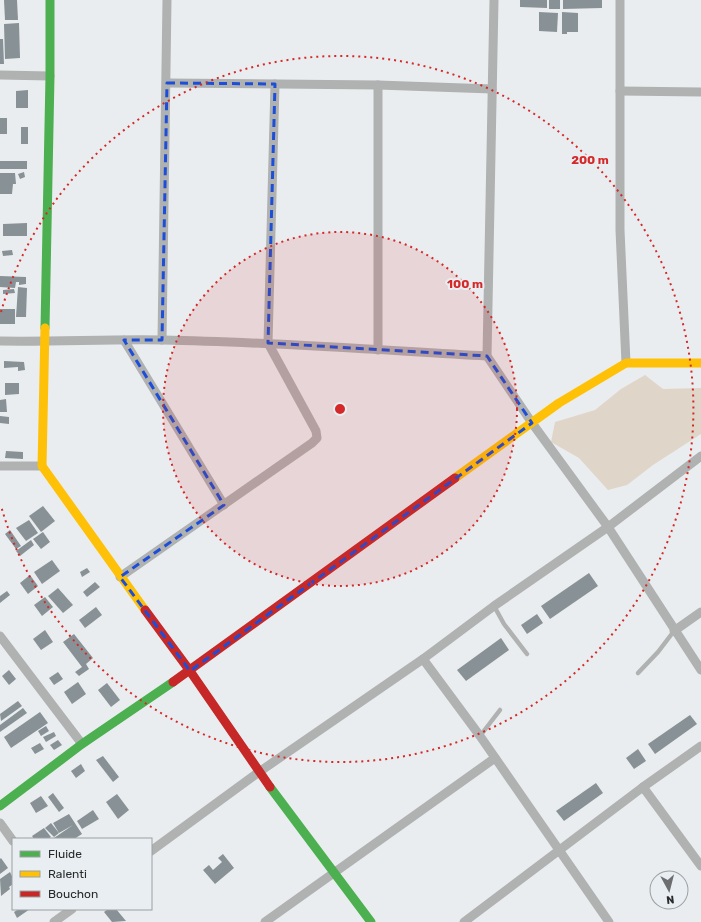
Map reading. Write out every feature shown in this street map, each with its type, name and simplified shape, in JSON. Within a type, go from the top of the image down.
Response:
[{"type":"street","points":[[50,0],[50,76],[42,466],[120,576],[190,670],[259,772],[371,922]]},
{"type":"street","points":[[162,340],[167,83],[167,0]]},
{"type":"street","points":[[494,0],[487,356],[532,423],[608,526],[674,631],[701,670]]},
{"type":"street","points":[[620,0],[620,230],[626,363]]},
{"type":"street","points":[[0,75],[50,76]]},
{"type":"street","points":[[167,83],[378,85],[492,89]]},
{"type":"street","points":[[120,576],[224,505],[317,438],[316,431],[268,343],[275,84]]},
{"type":"street","points":[[378,85],[378,350]]},
{"type":"street","points":[[620,91],[701,92]]},
{"type":"street","points":[[124,340],[224,505]]},
{"type":"street","points":[[0,341],[45,342],[162,340],[268,343],[487,356]]},
{"type":"street","points":[[0,806],[82,744],[190,670],[559,403],[626,363],[701,363]]},
{"type":"street","points":[[152,850],[259,772],[423,659],[494,606],[608,526],[701,456]]},
{"type":"street","points":[[0,466],[42,466]]},
{"type":"street","points":[[674,631],[701,612]]},
{"type":"street","points":[[0,636],[82,744]]},
{"type":"street","points":[[423,659],[480,736],[609,922]]},
{"type":"street","points":[[464,922],[559,849],[701,746]]},
{"type":"street","points":[[265,922],[495,758]]},
{"type":"street","points":[[643,787],[701,866]]},
{"type":"street","points":[[0,823],[12,840]]},
{"type":"street","points":[[54,922],[66,911]]},
{"type":"lane","points":[[494,606],[504,624],[527,654]]},
{"type":"lane","points":[[638,673],[658,652],[674,631]]},
{"type":"lane","points":[[480,736],[500,710]]},
{"type":"highlighted area","points":[[167,83],[275,84],[268,343],[487,356],[532,423],[190,671],[120,577],[224,505],[124,340],[162,340]]},
{"type":"shaded area","points":[[645,375],[663,389],[701,388],[701,434],[653,465],[627,485],[608,490],[579,458],[551,442],[555,422],[595,410],[621,389]]},
{"type":"building","points":[[4,0],[17,0],[18,20],[5,20]]},
{"type":"building","points":[[520,0],[547,0],[547,8],[520,7]]},
{"type":"building","points":[[549,0],[560,0],[560,9],[549,9]]},
{"type":"building","points":[[563,0],[602,0],[602,8],[563,9]]},
{"type":"building","points":[[539,12],[558,13],[557,32],[539,31]]},
{"type":"building","points":[[562,12],[578,13],[578,32],[567,32],[567,34],[562,34]]},
{"type":"building","points":[[19,23],[20,58],[5,59],[4,24]]},
{"type":"building","points":[[0,39],[3,39],[4,64],[0,64]]},
{"type":"building","points":[[28,90],[28,108],[16,108],[16,91]]},
{"type":"building","points":[[0,118],[7,118],[7,134],[0,134]]},
{"type":"building","points":[[21,127],[28,127],[28,144],[21,144]]},
{"type":"building","points":[[0,161],[27,161],[27,169],[0,169]]},
{"type":"building","points":[[24,172],[25,177],[20,179],[18,174]]},
{"type":"building","points":[[0,173],[15,173],[16,184],[13,184],[12,194],[0,194]]},
{"type":"building","points":[[27,223],[27,236],[3,236],[3,224]]},
{"type":"building","points":[[12,250],[13,255],[3,256],[2,251]]},
{"type":"building","points":[[0,276],[26,277],[26,284],[19,285],[19,282],[16,282],[15,288],[0,287]]},
{"type":"building","points":[[18,287],[27,288],[26,317],[16,317]]},
{"type":"building","points":[[14,289],[15,293],[3,294],[3,290]]},
{"type":"building","points":[[0,309],[15,309],[15,324],[0,324]]},
{"type":"building","points":[[4,361],[24,362],[25,370],[18,371],[18,367],[4,368]]},
{"type":"building","points":[[5,383],[19,383],[19,394],[5,395]]},
{"type":"building","points":[[6,399],[7,412],[0,412],[0,400]]},
{"type":"building","points":[[0,416],[9,417],[9,424],[0,423]]},
{"type":"building","points":[[6,451],[23,452],[23,459],[5,458]]},
{"type":"building","points":[[43,506],[55,521],[41,532],[29,516]]},
{"type":"building","points":[[29,520],[38,533],[26,541],[16,528]]},
{"type":"building","points":[[10,530],[21,546],[16,549],[5,534]]},
{"type":"building","points":[[43,532],[50,542],[41,549],[33,539]]},
{"type":"building","points":[[31,540],[34,545],[20,556],[16,551]]},
{"type":"building","points":[[52,560],[60,571],[42,584],[34,572]]},
{"type":"building","points":[[87,568],[90,572],[82,577],[80,572]]},
{"type":"building","points":[[589,573],[598,586],[550,619],[541,606]]},
{"type":"building","points":[[30,575],[38,586],[28,594],[20,583]]},
{"type":"building","points":[[95,582],[100,587],[87,597],[83,592]]},
{"type":"building","points":[[58,588],[73,605],[63,613],[48,596]]},
{"type":"building","points":[[7,591],[10,595],[0,603],[0,596]]},
{"type":"building","points":[[45,597],[53,607],[42,616],[34,605]]},
{"type":"building","points":[[96,607],[102,615],[85,628],[79,620]]},
{"type":"building","points":[[537,614],[543,623],[527,634],[521,625]]},
{"type":"building","points":[[45,630],[53,642],[41,650],[33,639]]},
{"type":"building","points":[[74,634],[93,658],[86,664],[89,669],[79,676],[75,672],[82,667],[63,642]]},
{"type":"building","points":[[501,638],[509,650],[466,681],[457,670]]},
{"type":"building","points":[[9,670],[16,679],[9,685],[2,676]]},
{"type":"building","points":[[58,672],[63,679],[54,685],[49,678]]},
{"type":"building","points":[[78,682],[86,694],[72,704],[64,692]]},
{"type":"building","points":[[107,683],[120,700],[111,707],[98,690]]},
{"type":"building","points":[[18,701],[22,706],[1,721],[0,714]]},
{"type":"building","points":[[23,708],[27,713],[0,732],[0,725]]},
{"type":"building","points":[[40,712],[48,723],[11,748],[4,737]]},
{"type":"building","points":[[690,715],[697,724],[655,754],[648,744]]},
{"type":"building","points":[[46,726],[49,731],[41,736],[38,731]]},
{"type":"building","points":[[54,732],[56,736],[46,742],[43,737]]},
{"type":"building","points":[[58,740],[62,745],[54,750],[50,745]]},
{"type":"building","points":[[40,743],[44,749],[35,754],[31,748]]},
{"type":"building","points":[[638,749],[646,761],[634,769],[626,758]]},
{"type":"building","points":[[103,756],[119,777],[113,782],[96,760]]},
{"type":"building","points":[[81,764],[85,771],[76,778],[71,771]]},
{"type":"building","points":[[596,783],[603,793],[564,821],[556,811]]},
{"type":"building","points":[[53,793],[64,808],[59,812],[48,797]]},
{"type":"building","points":[[117,794],[129,810],[118,819],[106,802]]},
{"type":"building","points":[[41,796],[48,806],[36,813],[30,803]]},
{"type":"building","points":[[93,810],[99,819],[82,829],[77,821]]},
{"type":"building","points":[[69,814],[82,834],[76,838],[54,838],[73,825],[59,833],[53,823]]},
{"type":"building","points":[[51,823],[59,833],[54,837],[45,828]]},
{"type":"building","points":[[44,828],[51,837],[33,838],[32,836]]},
{"type":"building","points":[[223,854],[234,868],[215,884],[203,870],[209,865],[213,870],[222,862],[218,858]]},
{"type":"building","points":[[1,858],[8,868],[0,874],[0,859]]},
{"type":"building","points":[[10,872],[12,876],[12,885],[9,887],[10,889],[1,896],[0,879]]},
{"type":"building","points":[[17,910],[29,910],[17,918],[14,912]]},
{"type":"building","points":[[107,910],[117,910],[126,921],[112,922],[104,912]]},
{"type":"traffic: fast","points":[[45,328],[50,0]]},
{"type":"traffic: fast","points":[[0,806],[82,744],[173,682]]},
{"type":"traffic: fast","points":[[270,787],[371,922]]},
{"type":"traffic: slow","points":[[45,328],[42,466],[145,610]]},
{"type":"traffic: slow","points":[[455,478],[559,403],[626,363],[701,363]]},
{"type":"traffic: jam","points":[[173,682],[455,478]]},
{"type":"traffic: jam","points":[[145,610],[190,671],[270,787]]}]
